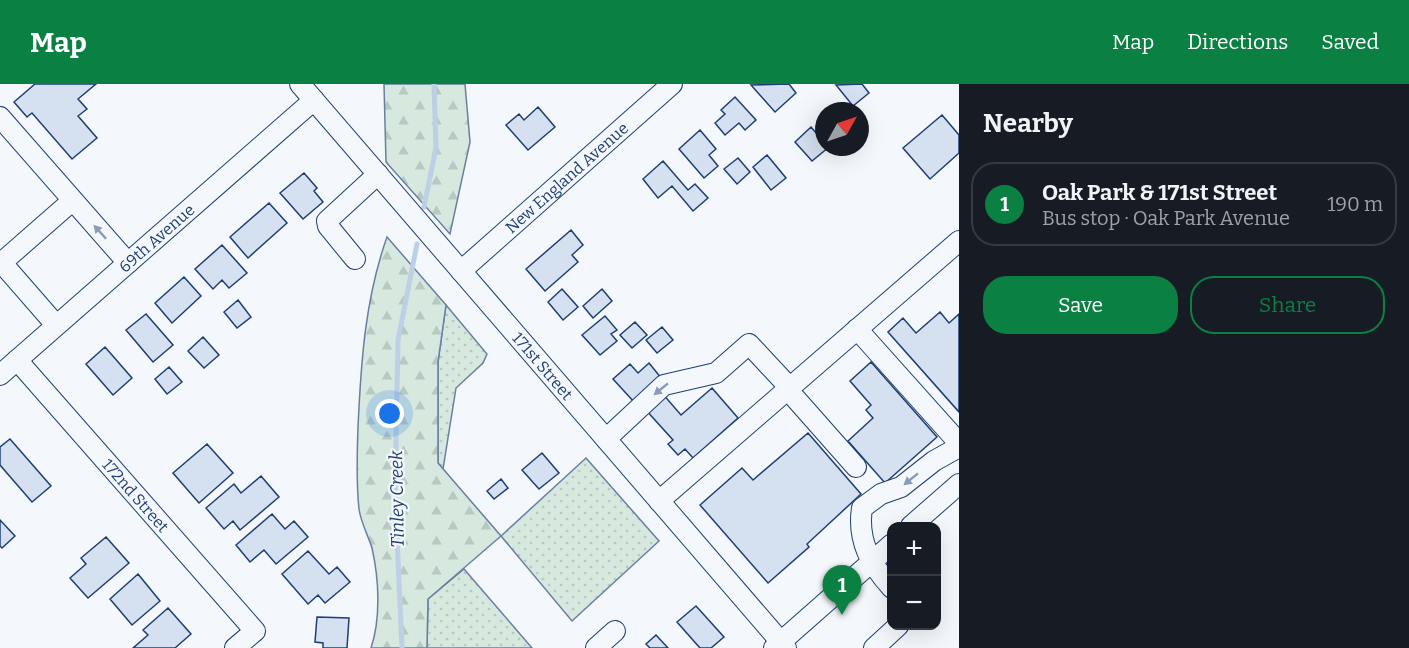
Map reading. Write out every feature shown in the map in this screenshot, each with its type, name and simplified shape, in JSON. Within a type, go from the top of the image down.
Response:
[{"type":"street","name":"171st Street","points":[[300,84],[659,501],[780,646]]},
{"type":"street","name":"New England Avenue","points":[[461,271],[672,84]]},
{"type":"street","name":"69th Avenue","points":[[0,375],[314,100]]},
{"type":"street","points":[[0,117],[128,263]]},
{"type":"street","points":[[355,259],[327,222],[378,174]]},
{"type":"street","points":[[56,325],[1,263],[72,201]]},
{"type":"street","points":[[659,501],[959,242]]},
{"type":"street","points":[[857,329],[959,445],[901,487],[881,494],[862,508],[860,523],[870,563],[887,583]]},
{"type":"street","points":[[606,439],[664,385],[716,372],[749,344],[856,467]]},
{"type":"street","name":"172nd Street","points":[[16,360],[255,631],[235,648]]},
{"type":"street","points":[[916,522],[959,484]]},
{"type":"street","points":[[780,646],[887,548]]},
{"type":"street","points":[[874,648],[894,630]]},
{"type":"street","points":[[596,648],[615,631]]},
{"type":"green space","points":[[384,84],[465,84],[470,142],[450,234],[386,162]]},
{"type":"green space","points":[[387,237],[446,305],[438,362],[438,463],[501,536],[428,599],[427,648],[371,648],[378,611],[377,585],[372,548],[359,509],[358,427],[365,331],[374,284]]},
{"type":"green space","points":[[446,305],[487,354],[483,363],[456,388],[443,469],[438,463],[438,362]]},
{"type":"green space","points":[[586,458],[659,541],[572,621],[501,536]]},
{"type":"green space","points":[[464,569],[532,648],[427,648],[428,599]]},
{"type":"building","points":[[35,84],[96,84],[78,99],[87,109],[78,116],[97,138],[72,159],[32,113],[27,117],[14,102]]},
{"type":"building","points":[[789,84],[796,93],[775,112],[751,85]]},
{"type":"building","points":[[862,84],[869,93],[858,102],[850,102],[836,85]]},
{"type":"building","points":[[735,97],[756,120],[745,130],[739,123],[725,135],[715,123],[725,114],[721,110]]},
{"type":"building","points":[[538,107],[555,127],[528,150],[506,125],[519,114],[524,120]]},
{"type":"building","points":[[942,115],[959,135],[959,153],[930,179],[903,148]]},
{"type":"building","points":[[811,127],[815,132],[815,156],[818,156],[812,161],[795,142]]},
{"type":"building","points":[[700,130],[716,149],[709,155],[718,166],[704,178],[679,149]]},
{"type":"building","points":[[767,155],[786,178],[771,190],[753,167]]},
{"type":"building","points":[[738,158],[750,172],[737,184],[724,169]]},
{"type":"building","points":[[663,161],[688,190],[695,184],[708,198],[693,211],[672,186],[658,198],[643,179]]},
{"type":"building","points":[[304,173],[317,188],[314,191],[323,202],[303,219],[280,193]]},
{"type":"building","points":[[269,203],[287,223],[248,258],[230,237]]},
{"type":"building","points":[[571,230],[583,245],[572,255],[578,262],[545,291],[526,269]]},
{"type":"building","points":[[222,245],[247,273],[229,288],[222,280],[213,289],[195,269]]},
{"type":"building","points":[[184,277],[201,296],[172,323],[155,303]]},
{"type":"building","points":[[562,289],[578,307],[563,320],[548,302]]},
{"type":"building","points":[[602,289],[612,301],[593,318],[583,306]]},
{"type":"building","points":[[238,300],[251,317],[237,328],[224,312]]},
{"type":"building","points":[[940,312],[949,323],[959,314],[959,412],[888,332],[903,318],[916,333]]},
{"type":"building","points":[[146,314],[173,345],[153,362],[126,330]]},
{"type":"building","points":[[605,316],[617,330],[611,334],[617,341],[600,355],[582,335]]},
{"type":"building","points":[[635,322],[647,335],[632,348],[620,335]]},
{"type":"building","points":[[662,327],[673,340],[657,353],[646,340]]},
{"type":"building","points":[[203,337],[219,355],[204,368],[188,351]]},
{"type":"building","points":[[105,347],[132,378],[113,395],[86,364]]},
{"type":"building","points":[[871,362],[937,437],[885,483],[848,441],[873,418],[866,410],[871,405],[850,381]]},
{"type":"building","points":[[649,363],[662,379],[635,403],[613,379],[630,364],[638,373]]},
{"type":"building","points":[[169,367],[182,382],[167,394],[155,379]]},
{"type":"building","points":[[712,388],[738,418],[693,458],[685,449],[678,455],[668,444],[673,440],[645,409],[662,393],[681,415]]},
{"type":"building","points":[[808,433],[861,494],[807,544],[809,547],[768,583],[700,505],[742,468],[753,480]]},
{"type":"building","points":[[10,439],[51,486],[32,502],[0,465],[0,447]]},
{"type":"building","points":[[207,444],[233,473],[199,503],[173,473]]},
{"type":"building","points":[[542,453],[559,473],[539,489],[522,470]]},
{"type":"building","points":[[261,476],[279,497],[240,530],[233,521],[224,529],[206,508],[234,484],[241,493]]},
{"type":"building","points":[[501,479],[508,488],[494,499],[487,491]]},
{"type":"building","points":[[272,514],[285,529],[294,521],[308,537],[276,564],[264,550],[250,562],[236,545]]},
{"type":"building","points":[[0,520],[15,536],[2,548],[0,546]]},
{"type":"building","points":[[106,537],[129,563],[88,598],[70,578],[86,564],[81,558]]},
{"type":"building","points":[[308,551],[329,574],[337,567],[350,582],[325,603],[318,595],[308,604],[282,574]]},
{"type":"building","points":[[138,574],[160,601],[132,625],[110,599]]},
{"type":"building","points":[[696,606],[724,637],[711,648],[700,648],[677,622]]},
{"type":"building","points":[[168,608],[191,634],[175,648],[133,648],[148,635],[143,630]]},
{"type":"building","points":[[317,617],[349,618],[347,648],[323,648],[323,643],[315,642]]},
{"type":"building","points":[[656,635],[668,648],[650,648],[646,644]]},
{"type":"waterway","name":"Tinley Creek","points":[[424,207],[436,148],[434,84]]},
{"type":"waterway","name":"Tinley Creek","points":[[402,648],[395,493],[398,340],[417,244]]},
{"type":"place","name":"Oak Park & 171st Street","points":[[842,615]]}]
